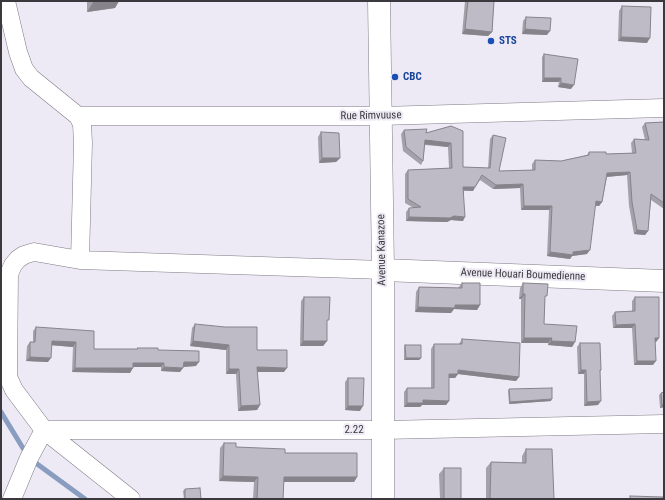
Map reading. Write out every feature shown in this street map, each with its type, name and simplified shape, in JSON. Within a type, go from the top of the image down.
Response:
[{"type":"street","points":[[6,1],[18,52],[24,69],[31,78],[78,116],[82,124],[83,143],[80,260]]},
{"type":"street","name":"Avenue Kanazoe","points":[[378,1],[383,270],[383,499]]},
{"type":"street","name":"Rue Rimvuuse","points":[[78,116],[380,116],[664,108]]},
{"type":"street","points":[[131,499],[44,430],[14,390],[8,377],[9,274],[13,265],[18,259],[24,255],[34,252],[80,260],[383,270]]},
{"type":"street","name":"Avenue Houari Boumedienne","points":[[383,270],[664,281]]},
{"type":"street","name":"2.22","points":[[44,430],[383,430],[664,424]]},
{"type":"street","points":[[12,499],[29,458],[44,430]]},
{"type":"building","points":[[468,1],[494,1],[492,32],[465,29]]},
{"type":"building","points":[[622,6],[651,7],[650,38],[621,37]]},
{"type":"building","points":[[526,17],[551,18],[550,31],[525,29]]},
{"type":"building","points":[[544,54],[578,59],[574,85],[561,83],[561,78],[544,78]]},
{"type":"building","points":[[664,122],[664,203],[651,194],[648,231],[637,230],[632,202],[630,172],[607,173],[602,202],[596,201],[590,250],[573,252],[573,255],[550,252],[552,206],[524,206],[523,184],[496,185],[482,175],[475,187],[463,187],[465,217],[409,217],[409,208],[421,207],[408,199],[408,170],[452,168],[451,143],[425,140],[423,161],[406,147],[404,130],[427,129],[426,133],[451,126],[463,131],[463,167],[490,168],[493,135],[506,138],[499,171],[535,170],[535,160],[561,161],[589,155],[589,152],[606,152],[606,154],[636,153],[634,139],[649,140],[645,123]]},
{"type":"building","points":[[321,132],[339,133],[340,158],[322,158]]},
{"type":"building","points":[[462,283],[480,283],[480,305],[455,305],[455,308],[418,307],[419,287],[462,288]]},
{"type":"building","points":[[523,283],[548,284],[547,296],[545,296],[544,324],[577,326],[575,342],[551,341],[552,338],[524,338],[525,294],[523,294]]},
{"type":"building","points":[[304,297],[330,297],[329,320],[327,320],[327,341],[303,341]]},
{"type":"building","points":[[635,297],[659,297],[659,338],[655,338],[656,361],[637,361],[635,324],[616,325],[615,312],[635,311]]},
{"type":"building","points":[[195,324],[225,327],[257,327],[257,350],[287,350],[287,368],[257,367],[260,405],[241,406],[239,369],[229,369],[229,345],[193,341]]},
{"type":"building","points":[[36,327],[94,331],[94,349],[158,348],[158,350],[199,351],[199,362],[184,362],[183,368],[164,367],[164,363],[133,363],[133,368],[75,368],[76,342],[52,341],[51,358],[30,357],[30,342],[35,342]]},
{"type":"building","points":[[462,339],[520,343],[519,377],[458,370],[458,374],[449,374],[449,401],[423,400],[423,403],[407,403],[407,388],[434,388],[434,344],[462,344]]},
{"type":"building","points":[[580,343],[600,343],[601,401],[587,402],[586,370],[581,370]]},
{"type":"building","points":[[405,345],[421,345],[421,358],[406,358]]},
{"type":"building","points":[[348,378],[364,378],[363,406],[348,406]]},
{"type":"building","points":[[552,388],[552,399],[510,402],[509,389]]},
{"type":"building","points":[[664,392],[664,405],[662,405],[661,393]]},
{"type":"building","points":[[224,443],[236,443],[236,447],[285,449],[285,453],[357,453],[357,477],[284,477],[283,499],[257,499],[258,477],[223,476]]},
{"type":"building","points":[[526,449],[552,449],[554,499],[490,499],[491,462],[526,463]]},
{"type":"building","points":[[444,468],[461,468],[461,499],[444,499]]},
{"type":"building","points":[[200,488],[201,499],[185,499],[185,489]]},
{"type":"building","points":[[630,496],[663,497],[663,499],[630,499]]},
{"type":"waterway","points":[[1,412],[29,458],[85,499]]},
{"type":"place","name":"STS","points":[[491,41]]},
{"type":"place","name":"CBC","points":[[395,77]]}]
